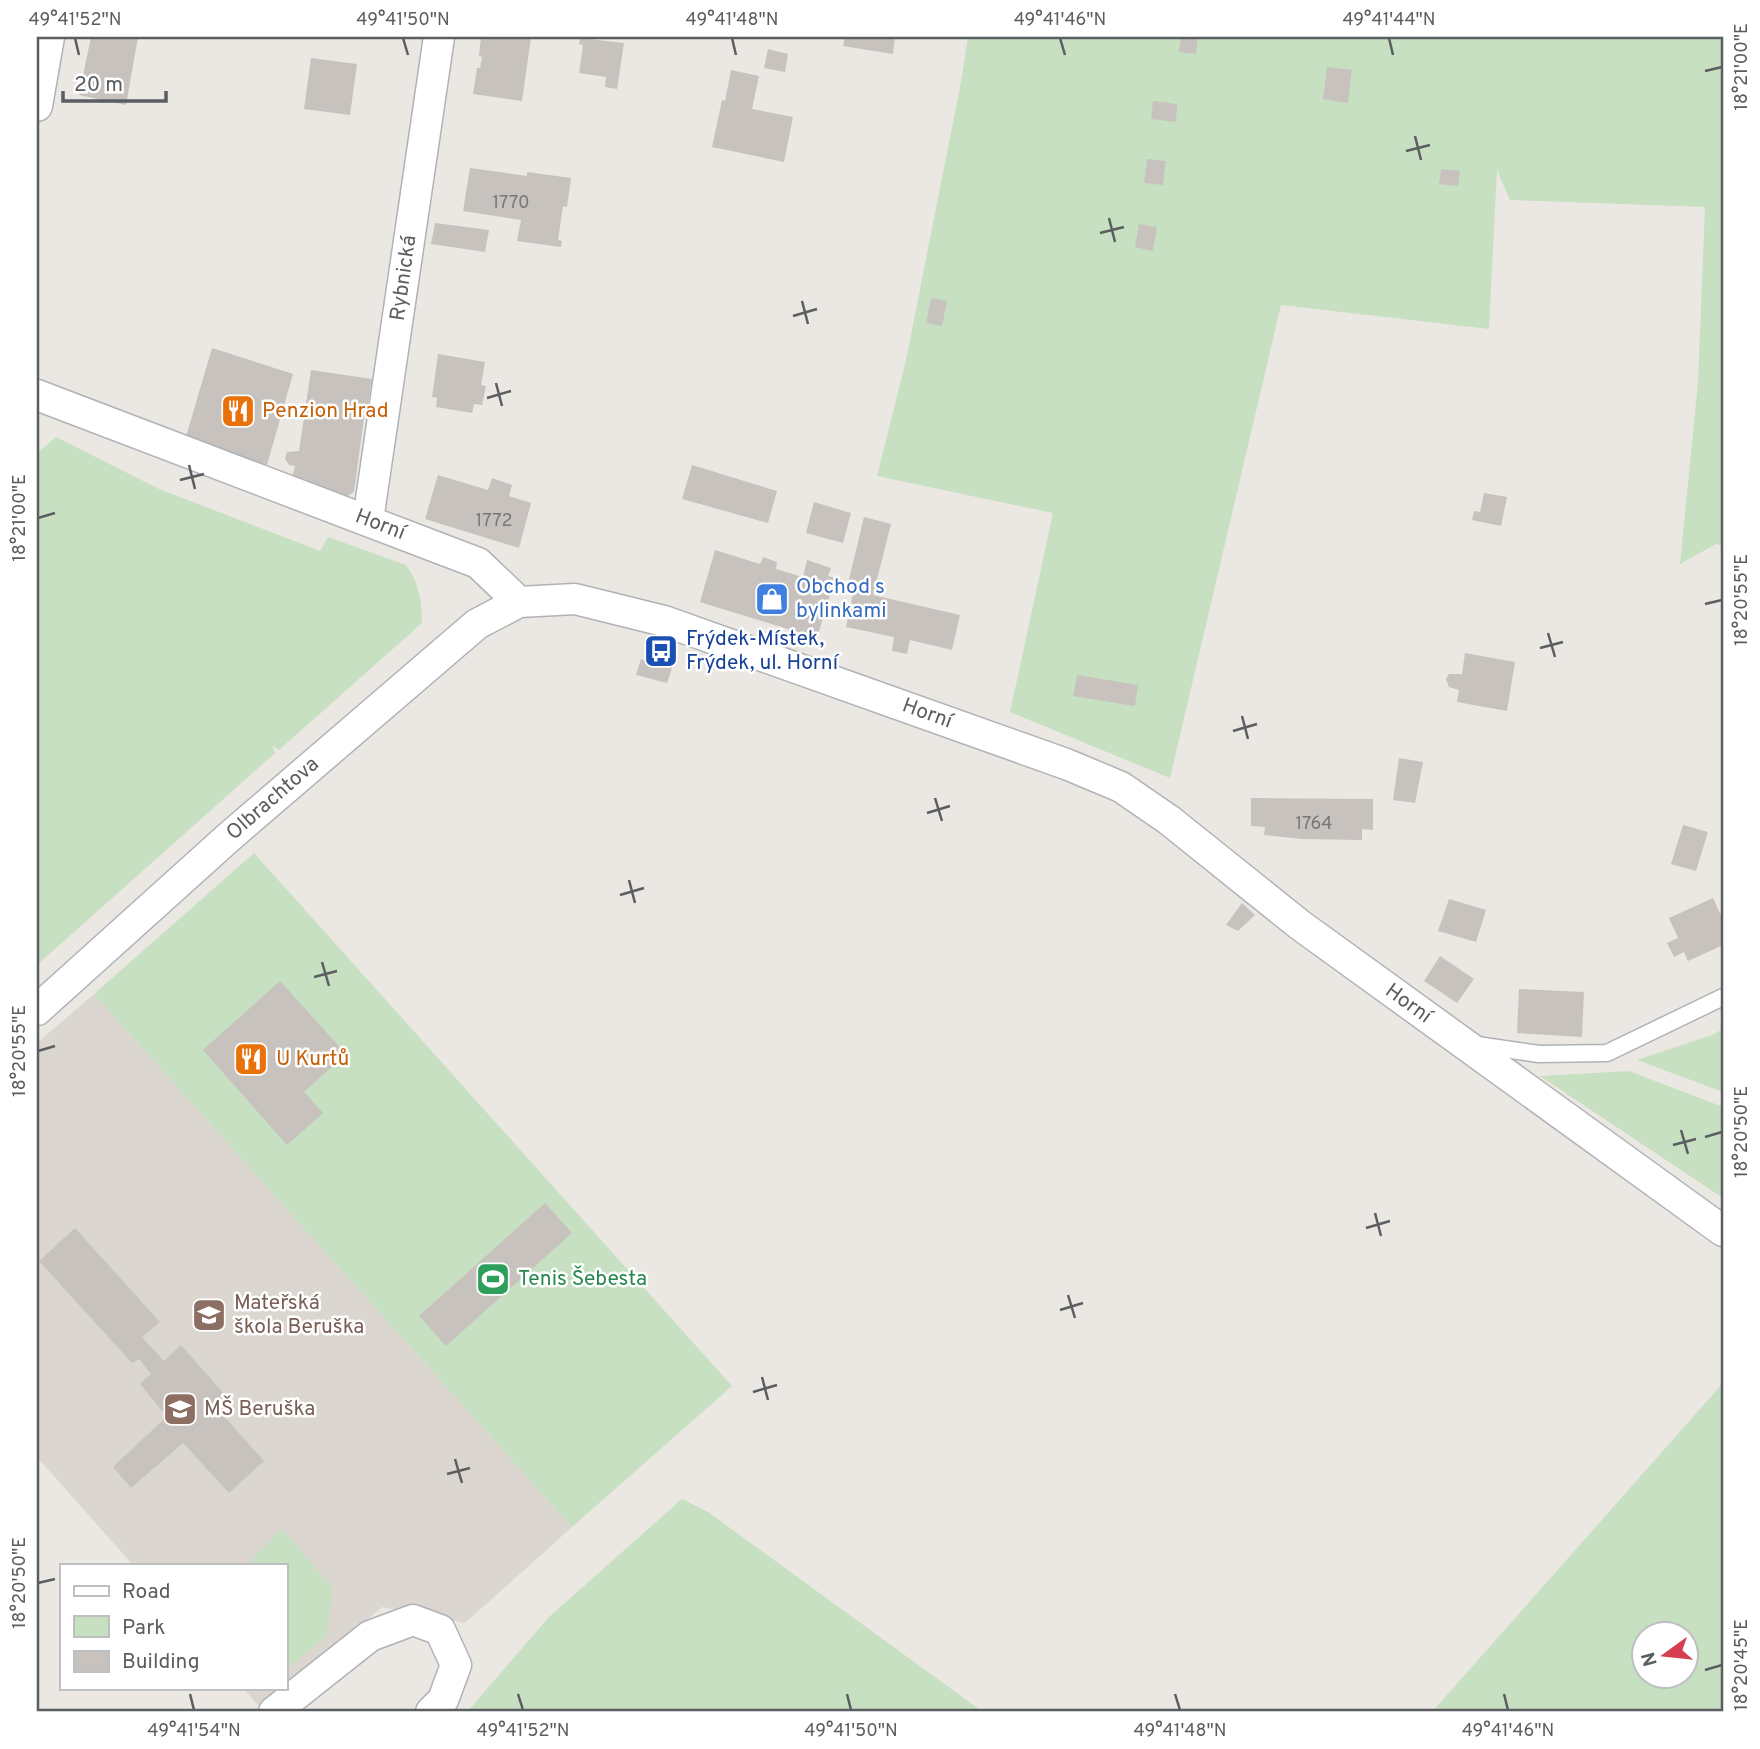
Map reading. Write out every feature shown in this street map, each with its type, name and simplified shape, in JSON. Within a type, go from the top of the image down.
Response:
[{"type":"street","points":[[37,106],[49,37]]},
{"type":"street","name":"Rybnická","points":[[368,520],[439,37]]},
{"type":"street","name":"Horní","points":[[37,395],[478,563],[519,602],[575,598],[664,621],[1053,759],[1121,788],[1169,820],[1300,925],[1723,1231]]},
{"type":"street","name":"Olbrachtova","points":[[37,1010],[229,837],[439,656],[477,624],[519,602]]},
{"type":"street","points":[[274,1712],[370,1636],[413,1620],[440,1630],[456,1665],[443,1700],[431,1712]]},
{"type":"lane","points":[[1462,1043],[1539,1054],[1607,1053],[1723,997]]},
{"type":"shaded area","name":"Mateřská škola Beruška","points":[[94,994],[572,1527],[465,1623],[382,1607],[287,1689],[287,1564],[132,1564],[37,1457],[37,1043]]},
{"type":"shaded area","name":"Mateřská škola Beruška","points":[[245,1690],[285,1690],[262,1710]]},
{"type":"green space","points":[[968,37],[1723,37],[1723,546],[1716,544],[1680,564],[1698,382],[1705,207],[1510,200],[1497,170],[1489,329],[1281,305],[1170,778],[1010,712],[1053,513],[877,476],[906,360]]},
{"type":"green space","points":[[56,437],[159,489],[320,551],[328,537],[406,565],[419,592],[422,623],[279,750],[272,746],[275,753],[37,965],[37,453]]},
{"type":"green space","name":"Tenis Šebesta","points":[[254,853],[732,1386],[572,1527],[94,994]]},
{"type":"green space","points":[[1723,1029],[1723,1092],[1637,1060],[1712,1035]]},
{"type":"green space","points":[[1629,1071],[1723,1107],[1723,1198],[1540,1076]]},
{"type":"green space","points":[[1723,1383],[1723,1712],[1432,1712]]},
{"type":"green space","points":[[683,1498],[708,1512],[983,1712],[467,1712],[549,1617]]},
{"type":"green space","points":[[282,1529],[333,1588],[326,1636],[287,1669],[287,1564],[248,1564]]},
{"type":"building","points":[[91,37],[138,37],[126,105],[79,95]]},
{"type":"building","points":[[481,37],[531,37],[522,101],[473,94],[477,68],[480,68],[482,57],[479,56]]},
{"type":"building","points":[[845,37],[895,37],[893,54],[843,46]]},
{"type":"building","points":[[1181,37],[1198,37],[1196,54],[1179,52]]},
{"type":"building","points":[[580,38],[624,43],[617,89],[605,87],[606,77],[579,73],[583,45],[579,44]]},
{"type":"building","points":[[768,49],[788,54],[785,72],[764,68]]},
{"type":"building","points":[[311,58],[357,64],[350,115],[304,109]]},
{"type":"building","points":[[1327,67],[1352,70],[1348,103],[1323,99]]},
{"type":"building","points":[[731,70],[759,76],[752,109],[793,117],[784,162],[712,147]]},
{"type":"building","points":[[1153,101],[1177,104],[1176,122],[1151,119]]},
{"type":"building","points":[[1147,159],[1166,161],[1163,185],[1144,183]]},
{"type":"building","points":[[470,168],[527,176],[527,172],[571,178],[558,240],[562,241],[561,247],[517,241],[521,220],[463,211]]},
{"type":"building","points":[[1441,169],[1460,171],[1458,186],[1439,184]]},
{"type":"building","points":[[435,223],[489,230],[485,252],[431,244]]},
{"type":"building","points":[[1139,224],[1157,227],[1153,251],[1135,247]]},
{"type":"building","points":[[931,298],[947,301],[942,326],[926,323]]},
{"type":"building","points":[[212,348],[293,374],[267,465],[185,440]]},
{"type":"building","points":[[438,354],[485,362],[481,385],[486,386],[482,405],[474,404],[472,413],[436,407],[437,398],[432,397]]},
{"type":"building","points":[[311,370],[372,379],[354,492],[347,496],[292,478],[295,466],[289,465],[285,459],[287,452],[299,451]]},
{"type":"building","points":[[692,465],[777,491],[768,523],[682,499]]},
{"type":"building","points":[[438,475],[488,490],[492,478],[512,485],[509,496],[531,503],[519,548],[425,519]]},
{"type":"building","points":[[1484,493],[1507,497],[1501,526],[1472,520],[1474,511],[1480,512]]},
{"type":"building","points":[[814,502],[851,513],[843,543],[806,533]]},
{"type":"building","points":[[864,517],[891,524],[873,595],[960,615],[952,650],[910,640],[907,654],[892,651],[894,637],[846,627],[853,594],[846,592]]},
{"type":"building","points":[[715,550],[760,564],[763,557],[777,562],[776,569],[803,577],[807,560],[831,568],[828,576],[835,578],[817,638],[700,602]]},
{"type":"building","points":[[1465,653],[1515,662],[1507,711],[1457,702],[1459,690],[1449,687],[1446,679],[1449,674],[1462,674]]},
{"type":"building","points":[[641,659],[672,668],[667,683],[636,675]]},
{"type":"building","points":[[1077,675],[1138,685],[1135,706],[1073,696]]},
{"type":"building","points":[[1399,758],[1423,762],[1415,803],[1393,800]]},
{"type":"building","points":[[1251,798],[1373,799],[1373,830],[1362,829],[1362,840],[1264,835],[1265,827],[1251,826]]},
{"type":"building","points":[[1683,825],[1708,832],[1696,871],[1671,864]]},
{"type":"building","points":[[1713,898],[1723,920],[1723,945],[1688,961],[1684,952],[1674,957],[1667,943],[1678,938],[1669,918]]},
{"type":"building","points":[[1449,899],[1486,910],[1476,942],[1438,931]]},
{"type":"building","points":[[1242,903],[1255,915],[1238,931],[1226,925]]},
{"type":"building","points":[[1440,956],[1474,979],[1457,1003],[1424,981]]},
{"type":"building","name":"U Kurtů","points":[[280,981],[346,1054],[304,1092],[323,1113],[287,1145],[203,1050]]},
{"type":"building","points":[[1519,989],[1584,992],[1582,1037],[1517,1033]]},
{"type":"building","points":[[545,1203],[572,1233],[446,1346],[419,1316]]},
{"type":"building","points":[[75,1228],[160,1322],[142,1337],[164,1361],[181,1345],[226,1396],[215,1406],[264,1461],[229,1493],[183,1443],[131,1488],[113,1467],[163,1420],[163,1412],[140,1384],[151,1374],[139,1359],[132,1363],[39,1261]]},
{"type":"place","name":"Penzion Hrad","points":[[238,411]]},
{"type":"place","name":"Obchod s bylinkami","points":[[772,599]]},
{"type":"place","name":"Frýdek-Místek, Frýdek, ul. Horní","points":[[661,651]]},
{"type":"place","name":"U Kurtů","points":[[251,1059]]},
{"type":"place","name":"Tenis Šebesta","points":[[493,1279]]},
{"type":"place","name":"Mateřská škola Beruška","points":[[209,1315]]},
{"type":"place","name":"MŠ Beruška","points":[[180,1409]]}]
